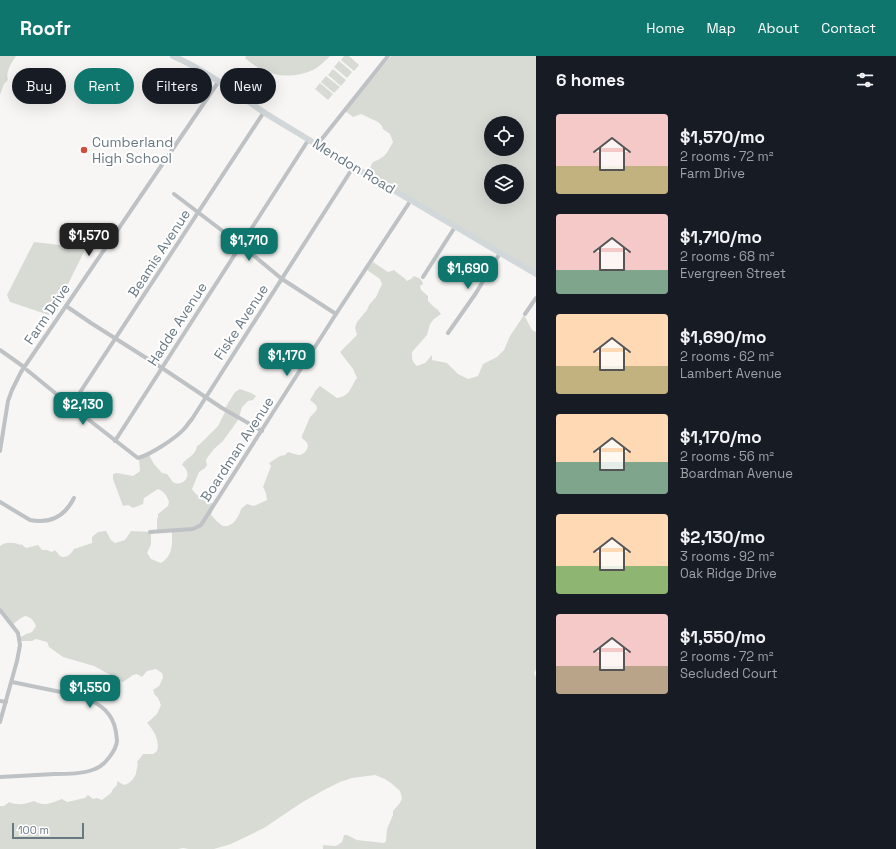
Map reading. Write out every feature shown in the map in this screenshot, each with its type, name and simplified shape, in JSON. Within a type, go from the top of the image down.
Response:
[{"type":"main road","name":"Mendon Road","points":[[173,56],[219,81],[264,112],[317,145],[536,274]]},
{"type":"street","points":[[317,145],[388,56]]},
{"type":"street","name":"Farm Drive","points":[[0,451],[8,401],[15,384],[66,306],[219,81]]},
{"type":"street","name":"Beamis Avenue","points":[[71,406],[264,112]]},
{"type":"street","name":"Hadde Avenue","points":[[115,441],[309,139]]},
{"type":"street","name":"Fiske Avenue","points":[[115,441],[138,458],[145,456],[172,439],[184,429],[192,419],[354,166]]},
{"type":"street","points":[[174,194],[241,245],[282,279],[336,314]]},
{"type":"street","name":"Boardman Avenue","points":[[150,532],[193,529],[201,525],[411,200]]},
{"type":"street","points":[[423,277],[455,226]]},
{"type":"street","points":[[448,333],[476,293],[500,253]]},
{"type":"street","points":[[526,314],[536,298]]},
{"type":"street","points":[[66,306],[222,408],[262,432]]},
{"type":"street","points":[[0,350],[26,368],[115,441]]},
{"type":"street","points":[[0,502],[30,520],[46,521],[62,514],[71,505],[74,498]]},
{"type":"street","points":[[0,610],[18,633],[19,639],[19,652],[0,722]]},
{"type":"street","points":[[0,777],[78,773],[96,769],[107,760],[117,742],[112,718],[102,707],[94,702],[85,697],[12,682]]},
{"type":"street","points":[[0,701],[6,702]]},
{"type":"shaded area","points":[[0,56],[16,56],[9,67],[7,74],[8,80],[4,84],[0,95]]},
{"type":"shaded area","points":[[246,56],[330,56],[320,66],[313,70],[286,76],[276,74],[276,68],[258,68],[245,58]]},
{"type":"shaded area","points":[[344,56],[349,56],[359,65],[354,71],[341,60]]},
{"type":"shaded area","points":[[391,56],[536,56],[536,275],[367,173],[373,162],[386,154],[393,142],[390,134],[383,129],[378,122],[361,114],[353,117],[345,111]]},
{"type":"shaded area","points":[[339,61],[352,72],[347,78],[334,67]]},
{"type":"shaded area","points":[[333,69],[346,80],[341,86],[328,75]]},
{"type":"shaded area","points":[[326,76],[340,87],[334,93],[321,82]]},
{"type":"shaded area","points":[[320,83],[333,94],[328,100],[315,89]]},
{"type":"shaded area","points":[[34,242],[86,248],[52,316],[10,302],[7,295]]},
{"type":"shaded area","points":[[373,262],[388,272],[394,270],[407,281],[414,276],[420,279],[423,284],[420,286],[421,290],[428,296],[428,301],[441,314],[430,324],[427,335],[412,352],[414,363],[417,366],[425,363],[432,355],[432,360],[447,363],[458,374],[468,379],[478,376],[483,364],[497,357],[504,350],[510,336],[524,315],[532,330],[536,332],[536,669],[534,673],[536,677],[536,849],[323,849],[323,845],[336,846],[342,842],[344,835],[357,840],[384,843],[386,841],[387,829],[393,815],[393,811],[400,803],[402,798],[400,791],[391,783],[375,775],[352,778],[340,782],[301,803],[264,828],[231,844],[214,849],[0,849],[0,806],[4,806],[9,802],[22,804],[34,801],[45,804],[62,799],[67,802],[85,798],[88,795],[93,799],[97,798],[102,800],[111,793],[117,785],[117,781],[124,785],[132,781],[136,774],[138,765],[137,762],[143,754],[153,754],[157,751],[158,743],[156,736],[147,723],[157,714],[161,705],[153,690],[159,686],[163,678],[162,673],[156,669],[147,671],[142,677],[137,674],[123,682],[118,681],[116,678],[94,666],[63,657],[49,647],[47,642],[36,639],[32,641],[19,641],[19,638],[32,632],[36,626],[29,617],[25,616],[12,625],[0,613],[0,546],[10,543],[21,544],[26,548],[38,545],[42,550],[52,552],[55,550],[60,556],[64,557],[70,554],[74,549],[92,543],[92,537],[98,532],[106,531],[111,540],[115,543],[125,540],[131,531],[151,532],[151,544],[147,553],[151,559],[161,563],[168,557],[172,545],[172,532],[157,531],[158,514],[168,506],[169,502],[164,492],[158,489],[144,498],[143,504],[133,508],[128,505],[123,506],[113,479],[113,474],[117,473],[133,476],[140,471],[139,459],[149,455],[154,464],[162,473],[167,474],[173,482],[180,483],[186,480],[186,469],[182,465],[196,450],[197,446],[218,426],[225,412],[224,410],[235,392],[240,389],[256,396],[253,400],[248,401],[242,407],[238,420],[223,441],[207,458],[207,465],[199,472],[192,489],[199,496],[215,505],[211,515],[222,526],[228,526],[235,521],[241,509],[247,504],[254,506],[267,500],[263,487],[271,466],[269,463],[288,452],[300,455],[304,453],[308,447],[302,436],[310,417],[317,408],[316,405],[310,400],[316,390],[320,386],[337,398],[342,397],[350,391],[357,378],[353,369],[340,352],[356,336],[357,334],[355,328],[357,322],[376,297],[382,284],[380,279],[367,270]]},
{"type":"place","name":"Cumberland High School","points":[[84,150]]}]
